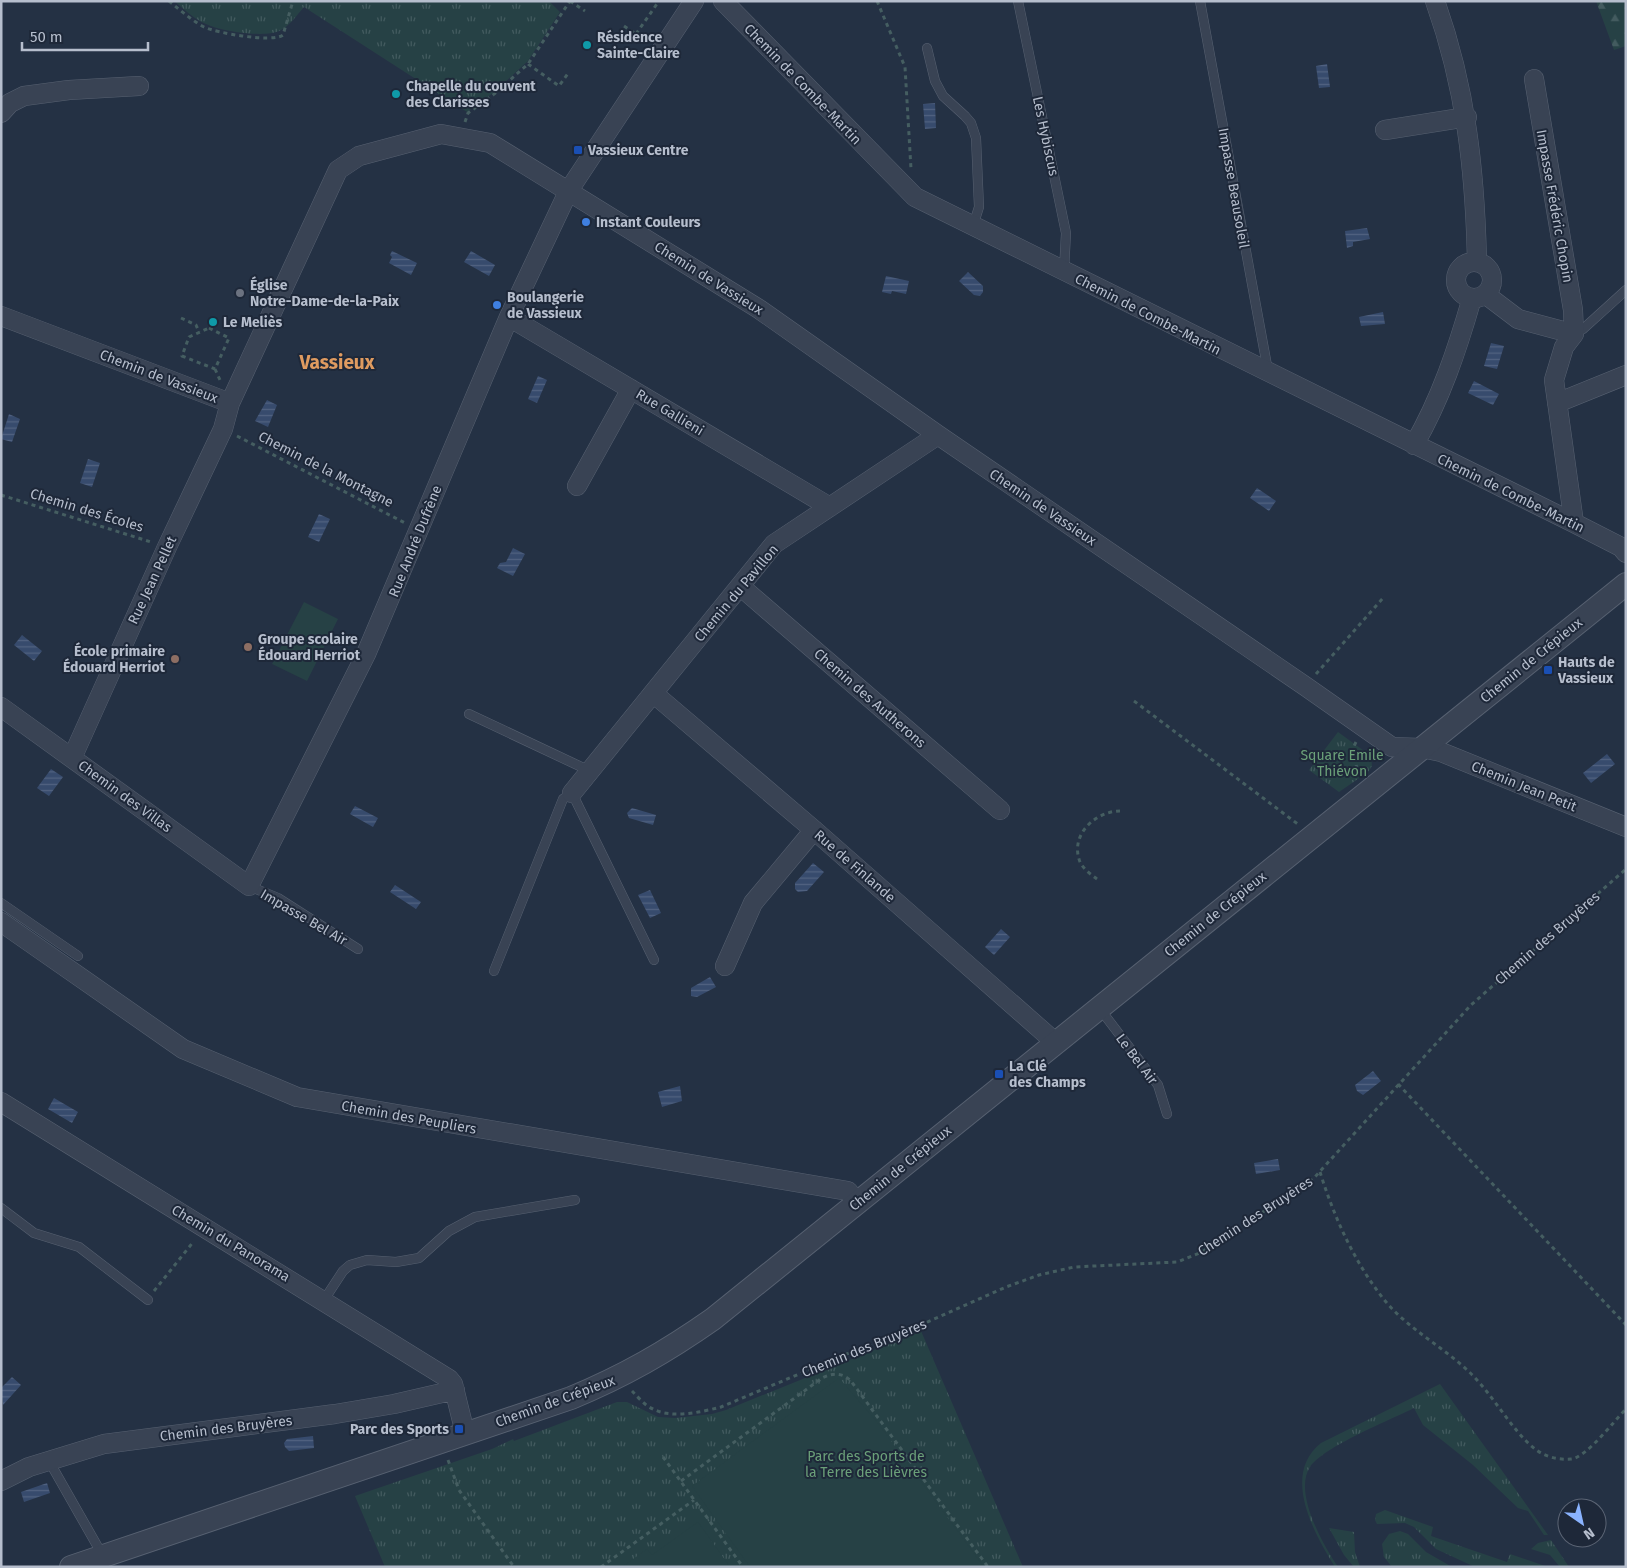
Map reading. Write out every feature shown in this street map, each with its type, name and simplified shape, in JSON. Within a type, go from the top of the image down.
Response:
[{"type":"street","name":"Rue André Dufrène","points":[[249,886],[366,654],[509,317],[569,190],[694,1]]},
{"type":"street","name":"Chemin de Combe-Martin","points":[[723,1],[904,188],[915,197],[1269,374],[1574,523],[1621,547],[1626,553]]},
{"type":"street","points":[[1435,1],[1450,46],[1466,117],[1476,202],[1477,262]]},
{"type":"street","name":"Impasse Frédéric Chopin","points":[[1534,79],[1573,310],[1574,334]]},
{"type":"street","points":[[1,113],[10,103],[24,96],[69,90],[140,86]]},
{"type":"street","points":[[1385,130],[1466,117]]},
{"type":"street","name":"Chemin de Vassieux","points":[[1,316],[230,403],[338,170],[350,160],[441,134],[496,144],[759,309],[938,435],[1392,747],[1422,748]]},
{"type":"street","points":[[1414,445],[1431,415],[1479,296],[1490,290],[1492,278],[1487,268],[1477,262],[1465,265],[1457,274],[1458,287],[1461,292],[1479,296],[1518,319],[1574,334],[1564,348],[1554,380],[1574,523]]},
{"type":"street","name":"Rue Gallieni","points":[[509,317],[830,507]]},
{"type":"street","points":[[1557,403],[1626,375]]},
{"type":"street","points":[[577,486],[632,389]]},
{"type":"street","name":"Rue Jean Pellet","points":[[72,758],[166,547],[223,429],[230,403]]},
{"type":"street","name":"Chemin du Pavillon","points":[[572,793],[774,544],[938,435]]},
{"type":"street","name":"Chemin de Crépieux","points":[[71,1567],[572,1398],[622,1376],[674,1347],[713,1319],[1098,1007],[1626,584]]},
{"type":"street","name":"Chemin des Autherons","points":[[740,586],[1000,810]]},
{"type":"street","name":"Rue de Finlande","points":[[653,693],[814,830],[1055,1042]]},
{"type":"street","name":"Chemin des Villas","points":[[1,707],[249,886]]},
{"type":"street","name":"Chemin Jean Petit","points":[[1422,748],[1456,758],[1626,827]]},
{"type":"street","points":[[726,966],[752,903],[814,830]]},
{"type":"street","name":"Chemin des Peupliers","points":[[1,922],[183,1049],[297,1097],[848,1191],[857,1202]]},
{"type":"street","name":"Chemin du Panorama","points":[[1,1102],[449,1379],[454,1390]]},
{"type":"street","points":[[454,1390],[465,1433]]},
{"type":"street","name":"Chemin des Bruyères","points":[[1,1480],[19,1471],[104,1444],[345,1412],[394,1404],[454,1390]]},
{"type":"lane","name":"Les Hybiscus","points":[[1018,1],[1066,233],[1064,272]]},
{"type":"lane","name":"Impasse Beausoleil","points":[[1200,1],[1269,374]]},
{"type":"lane","points":[[927,48],[935,81],[943,96],[971,123],[976,138],[979,207],[973,227]]},
{"type":"lane","points":[[1574,334],[1583,329],[1626,290]]},
{"type":"lane","points":[[469,714],[590,771]]},
{"type":"lane","points":[[494,971],[563,799],[572,793],[654,960]]},
{"type":"lane","name":"Impasse Bel Air","points":[[249,886],[278,898],[358,949]]},
{"type":"lane","points":[[1,904],[78,956]]},
{"type":"lane","name":"Le Bel Air","points":[[1098,1007],[1158,1085],[1167,1114]]},
{"type":"lane","points":[[324,1300],[343,1271],[358,1262],[409,1261],[429,1251],[461,1223],[475,1217],[576,1200]]},
{"type":"lane","points":[[1,1208],[34,1233],[79,1247],[148,1300]]},
{"type":"lane","points":[[49,1461],[103,1556]]},
{"type":"path","points":[[170,1],[206,28],[220,32],[272,38],[283,35],[293,1]]},
{"type":"path","points":[[464,127],[468,113],[492,96],[528,64],[570,1],[585,11]]},
{"type":"path","points":[[636,34],[659,1]]},
{"type":"path","points":[[877,1],[905,67],[912,174],[904,188]]},
{"type":"path","points":[[624,26],[648,42]]},
{"type":"path","points":[[528,64],[559,86],[569,72]]},
{"type":"path","points":[[181,318],[196,325],[199,332]]},
{"type":"path","points":[[215,369],[229,338],[209,328],[189,337],[182,356],[215,369],[220,380]]},
{"type":"path","name":"Chemin de la Montagne","points":[[223,429],[418,530]]},
{"type":"path","name":"Chemin des Écoles","points":[[1,496],[166,547]]},
{"type":"path","points":[[1305,686],[1383,598]]},
{"type":"path","points":[[1134,701],[1313,836]]},
{"type":"path","points":[[1365,727],[1353,748],[1359,778],[1369,790]]},
{"type":"path","points":[[1097,879],[1086,871],[1079,860],[1077,847],[1080,837],[1091,822],[1101,814],[1120,811]]},
{"type":"path","name":"Chemin des Bruyères","points":[[622,1376],[627,1385],[645,1404],[658,1411],[682,1413],[720,1407],[882,1338],[923,1324],[1006,1287],[1039,1275],[1074,1267],[1163,1264],[1190,1258],[1298,1190],[1320,1172],[1471,1005],[1626,869]]},
{"type":"path","points":[[1398,1084],[1626,1325]]},
{"type":"path","points":[[1320,1172],[1331,1205],[1350,1246],[1382,1297],[1406,1322],[1466,1369],[1492,1396],[1536,1450],[1547,1456],[1574,1459],[1585,1453],[1626,1409]]},
{"type":"path","points":[[148,1300],[205,1227]]},
{"type":"path","points":[[681,1481],[822,1378],[829,1374],[841,1374],[851,1381],[988,1567]]},
{"type":"path","points":[[444,1451],[459,1490],[514,1567]]},
{"type":"path","points":[[664,1457],[743,1567]]},
{"type":"path","points":[[601,1567],[694,1500]]},
{"type":"green space","points":[[174,1],[549,1],[560,12],[528,61],[493,93],[467,112],[304,7],[290,24],[283,29],[272,33],[253,34],[213,27],[193,17]]},
{"type":"green space","points":[[1596,1],[1626,1],[1626,46],[1614,50]]},
{"type":"green space","points":[[304,602],[338,619],[307,681],[272,664]]},
{"type":"green space","name":"Square Emile Thiévon","points":[[1338,732],[1371,756],[1372,766],[1368,772],[1339,792],[1309,770]]},
{"type":"green space","name":"Parc des Sports de la Terre des Lièvres","points":[[921,1331],[1023,1567],[385,1567],[355,1496],[492,1449],[513,1439],[514,1441],[617,1402],[627,1402],[658,1417],[675,1418],[712,1414],[726,1410]]},
{"type":"green space","points":[[839,1378],[877,1422],[984,1567],[750,1567],[692,1486]]},
{"type":"green space","points":[[1440,1384],[1548,1535],[1544,1535],[1528,1511],[1518,1508],[1473,1465],[1423,1425],[1414,1408],[1342,1443],[1317,1459],[1310,1467],[1306,1478],[1305,1490],[1307,1504],[1318,1532],[1338,1567],[1335,1567],[1318,1538],[1305,1504],[1302,1487],[1303,1471],[1309,1456],[1321,1443]]},
{"type":"green space","points":[[1385,1510],[1433,1527],[1431,1536],[1507,1562],[1510,1554],[1548,1567],[1475,1567],[1436,1549],[1414,1527],[1405,1523],[1377,1524],[1375,1520],[1376,1514]]},
{"type":"green space","points":[[698,1522],[730,1567],[622,1567],[647,1549],[652,1555]]},
{"type":"green space","points":[[1329,1528],[1354,1532],[1355,1552],[1360,1567],[1354,1567],[1344,1555]]},
{"type":"green space","points":[[1400,1531],[1408,1534],[1426,1552],[1452,1567],[1392,1567],[1384,1557],[1382,1544],[1389,1534]]},
{"type":"green space","points":[[1551,1540],[1569,1567],[1560,1567],[1550,1555],[1531,1549],[1538,1543]]},
{"type":"water","points":[[1327,64],[1330,87],[1319,88],[1316,66]]},
{"type":"water","points":[[935,103],[936,128],[925,129],[923,104]]},
{"type":"water","points":[[1367,228],[1370,239],[1353,242],[1353,246],[1347,248],[1345,231]]},
{"type":"water","points":[[392,251],[417,263],[411,275],[389,263]]},
{"type":"water","points":[[471,251],[495,265],[489,276],[464,262]]},
{"type":"water","points":[[968,272],[983,286],[983,292],[980,296],[974,295],[959,281]]},
{"type":"water","points":[[886,276],[909,281],[906,294],[892,291],[891,294],[882,292]]},
{"type":"water","points":[[1383,312],[1385,324],[1361,326],[1359,317]]},
{"type":"water","points":[[1491,343],[1504,346],[1497,369],[1484,366]]},
{"type":"water","points":[[538,376],[547,380],[537,403],[528,399]]},
{"type":"water","points":[[1474,381],[1499,394],[1493,405],[1468,393]]},
{"type":"water","points":[[267,400],[277,405],[268,427],[255,421]]},
{"type":"water","points":[[9,414],[20,419],[12,442],[1,439]]},
{"type":"water","points":[[88,459],[100,463],[92,487],[80,483]]},
{"type":"water","points":[[1257,488],[1276,501],[1269,511],[1250,498]]},
{"type":"water","points":[[319,514],[330,519],[319,542],[308,537]]},
{"type":"water","points":[[513,548],[525,554],[513,576],[497,568],[500,563],[506,562]]},
{"type":"water","points":[[22,635],[42,651],[34,661],[14,645]]},
{"type":"water","points":[[1607,754],[1615,764],[1591,783],[1583,773]]},
{"type":"water","points":[[51,769],[63,777],[49,796],[37,788]]},
{"type":"water","points":[[355,806],[378,818],[373,827],[350,814]]},
{"type":"water","points":[[632,808],[656,815],[653,825],[629,818],[627,813]]},
{"type":"water","points":[[813,863],[824,872],[807,891],[798,892],[795,889],[795,883]]},
{"type":"water","points":[[395,885],[421,902],[416,909],[390,892]]},
{"type":"water","points":[[650,890],[661,913],[650,918],[638,895]]},
{"type":"water","points":[[1001,929],[1010,937],[994,955],[985,947]]},
{"type":"water","points":[[710,977],[716,987],[697,997],[691,996],[691,988]]},
{"type":"water","points":[[1373,1071],[1381,1081],[1363,1095],[1357,1091],[1355,1085]]},
{"type":"water","points":[[680,1086],[682,1101],[662,1107],[658,1092]]},
{"type":"water","points":[[54,1098],[78,1112],[72,1123],[48,1109]]},
{"type":"water","points":[[1278,1159],[1280,1170],[1256,1174],[1254,1163]]},
{"type":"water","points":[[12,1377],[21,1385],[3,1405],[1,1388]]},
{"type":"water","points":[[313,1436],[314,1448],[289,1451],[285,1447],[284,1443],[287,1439]]},
{"type":"water","points":[[47,1483],[50,1493],[24,1502],[21,1492]]},
{"type":"place","name":"Résidence Sainte-Claire","points":[[587,45]]},
{"type":"place","name":"Chapelle du couvent des Clarisses","points":[[396,94]]},
{"type":"place","name":"Vassieux Centre","points":[[578,150]]},
{"type":"place","name":"Instant Couleurs","points":[[586,222]]},
{"type":"place","name":"Église Notre-Dame-de-la-Paix","points":[[240,293]]},
{"type":"place","name":"Boulangerie de Vassieux","points":[[497,305]]},
{"type":"place","name":"Le Meliès","points":[[213,322]]},
{"type":"place","name":"Groupe scolaire Édouard Herriot","points":[[248,647]]},
{"type":"place","name":"École primaire Édouard Herriot","points":[[175,659]]},
{"type":"place","name":"Hauts de Vassieux","points":[[1548,670]]},
{"type":"place","name":"La Clé des Champs","points":[[999,1074]]},
{"type":"place","name":"Parc des Sports","points":[[459,1429]]},
{"type":"district","name":"Vassieux","points":[[337,362]]}]
